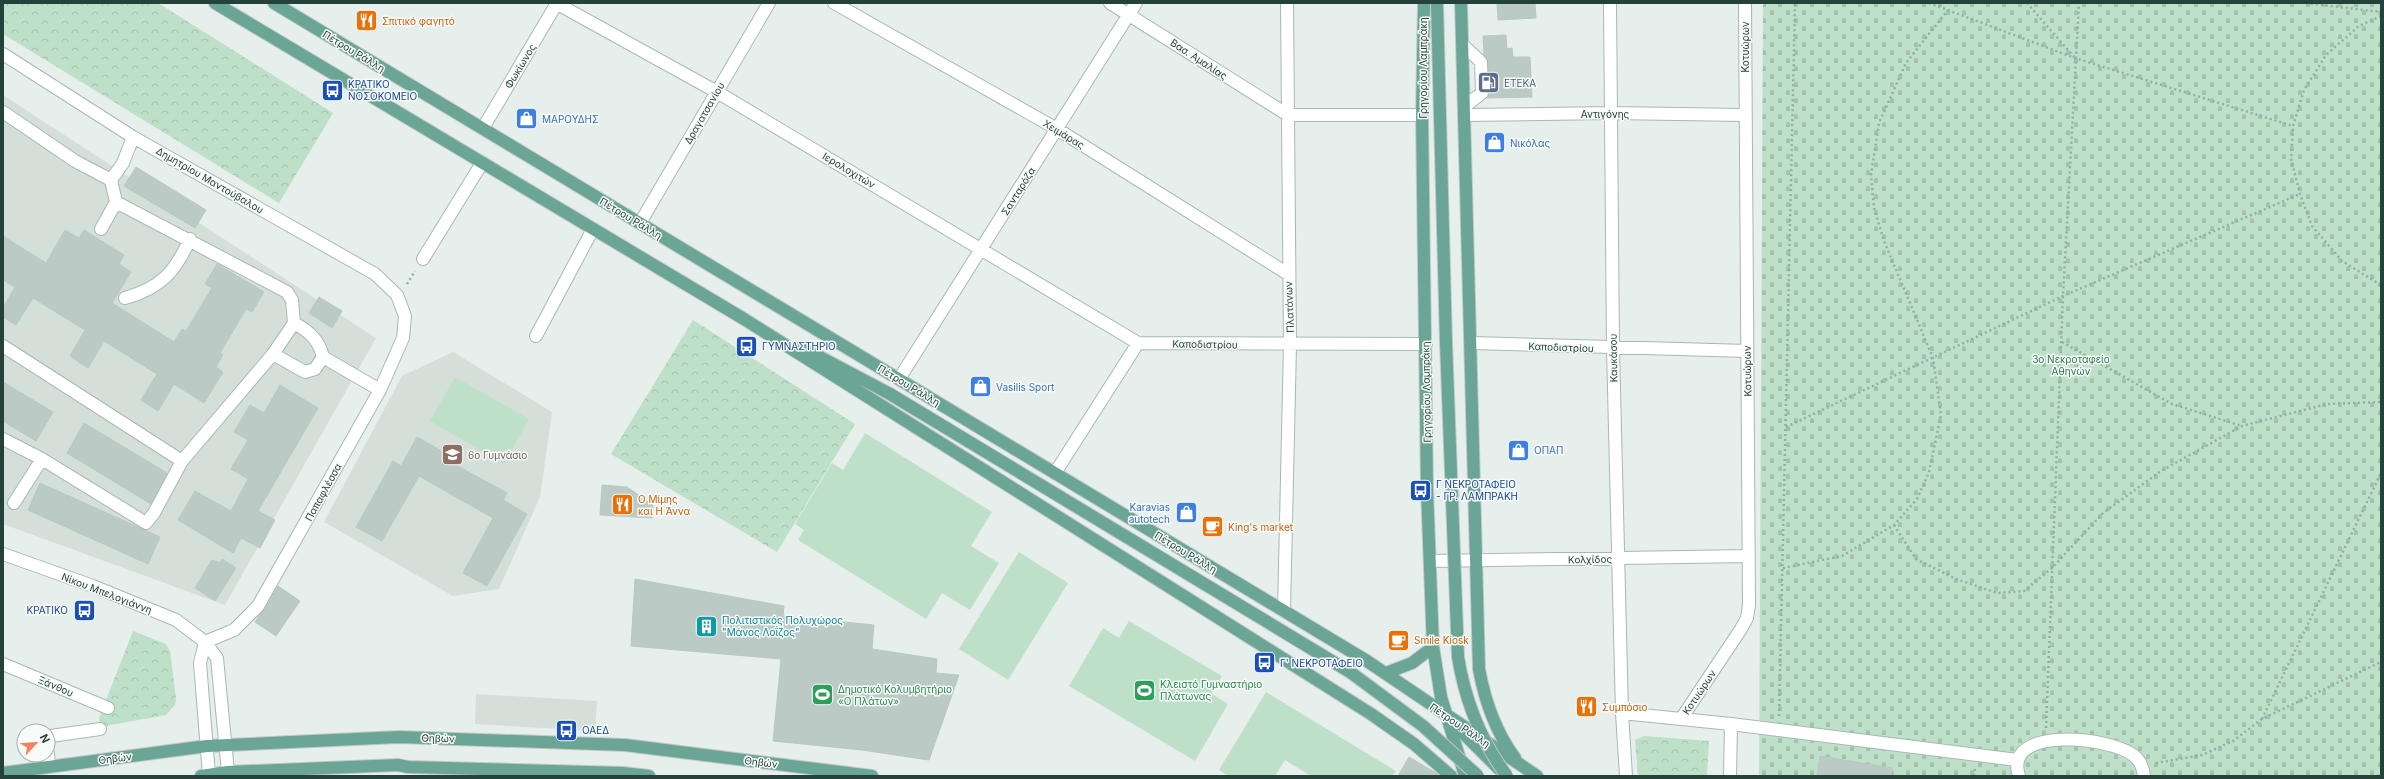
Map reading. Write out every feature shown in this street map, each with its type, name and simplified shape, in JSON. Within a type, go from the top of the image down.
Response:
[{"type":"main road","name":"Πέτρου Ράλλη","points":[[216,3],[744,319],[1371,714],[1414,744],[1451,776]]},
{"type":"main road","name":"Πέτρου Ράλλη","points":[[274,3],[1386,673],[1447,717],[1537,776]]},
{"type":"main road","name":"Γρηγορίου Λαμπράκη","points":[[1424,3],[1422,115],[1430,561],[1434,647],[1441,696],[1465,776]]},
{"type":"main road","points":[[1437,3],[1446,342],[1458,657],[1466,694],[1479,729],[1506,776]]},
{"type":"main road","points":[[1461,3],[1479,669],[1484,695],[1492,719],[1504,743],[1521,765]]},
{"type":"main road","name":"Πέτρου Ράλλη","points":[[744,319],[828,360],[890,394],[1350,672],[1423,726],[1478,776]]},
{"type":"main road","points":[[1386,673],[1416,661],[1434,647]]},
{"type":"main road","points":[[1447,717],[1506,776]]},
{"type":"main road","name":"Θηβών","points":[[3,772],[207,746],[399,737],[625,745],[872,776]]},
{"type":"main road","points":[[205,775],[228,772],[398,764],[408,767],[471,772],[623,774],[649,776]]},
{"type":"street","name":"Φωκίωνος","points":[[483,128],[557,3]]},
{"type":"street","name":"Ιερολοχιτών","points":[[557,3],[717,92],[1138,343]]},
{"type":"street","name":"Δραγατσανίου","points":[[640,223],[769,3]]},
{"type":"street","name":"Χειμάρας","points":[[834,3],[1057,129],[1288,274]]},
{"type":"street","name":"Βασ. Αμαλίας","points":[[1110,3],[1130,14],[1288,115]]},
{"type":"street","name":"Σανταρόζα","points":[[899,379],[1136,3]]},
{"type":"street","name":"Πλατάνων","points":[[1284,611],[1290,345],[1288,274],[1287,3]]},
{"type":"street","name":"Καυκάσου","points":[[1610,3],[1613,348],[1622,713],[1626,776]]},
{"type":"street","name":"Κοτυώρων","points":[[1681,719],[1747,618],[1750,605],[1744,115],[1745,3]]},
{"type":"street","points":[[1463,45],[1481,62],[1482,93],[1465,110]]},
{"type":"street","name":"Δημητρίου Μαντούβαλου","points":[[3,54],[133,137],[375,274],[397,295],[405,316]]},
{"type":"street","name":"Αντιγόνης","points":[[1465,110],[1744,115]]},
{"type":"street","points":[[3,112],[75,162],[111,180]]},
{"type":"street","points":[[1288,115],[1422,115]]},
{"type":"street","points":[[101,228],[116,202],[111,180],[123,163],[133,137]]},
{"type":"street","points":[[423,259],[482,163]]},
{"type":"street","points":[[3,439],[42,459],[146,522],[154,513],[182,460],[273,354],[294,323],[292,300],[287,292],[116,202]]},
{"type":"street","points":[[536,336],[593,229]]},
{"type":"street","points":[[125,298],[147,292],[164,279],[179,264],[190,240]]},
{"type":"street","name":"Παπαφλέσσα","points":[[205,642],[234,630],[258,606],[380,390],[403,338],[405,316]]},
{"type":"street","points":[[273,354],[305,372],[315,369],[322,357],[320,346],[307,330],[294,323]]},
{"type":"street","points":[[1055,473],[1138,343]]},
{"type":"street","name":"Καποδιστρίου","points":[[1138,343],[1290,345],[1426,344]]},
{"type":"street","name":"Καποδιστρίου","points":[[1471,344],[1747,351]]},
{"type":"street","points":[[3,346],[182,460]]},
{"type":"street","points":[[322,357],[380,390]]},
{"type":"street","points":[[14,503],[42,459]]},
{"type":"street","name":"Νίκου Μπελογιάννη","points":[[3,554],[100,589],[176,620],[205,642],[216,658],[228,772]]},
{"type":"street","name":"Κολχίδος","points":[[1430,561],[1749,556]]},
{"type":"street","points":[[205,642],[200,663],[207,746],[205,775]]},
{"type":"street","name":"Ξάνθου","points":[[3,664],[108,708]]},
{"type":"street","points":[[1622,713],[1779,729],[2017,760]]},
{"type":"street","points":[[1730,776],[1731,724]]},
{"type":"street","points":[[56,735],[100,729]]},
{"type":"street","points":[[2019,776],[2017,760],[2024,751],[2045,740],[2082,740],[2120,748],[2134,755],[2143,770]]},
{"type":"path","points":[[1779,729],[1795,3]]},
{"type":"path","points":[[1930,3],[2075,58],[2293,126]]},
{"type":"path","points":[[2027,3],[2075,58]]},
{"type":"path","points":[[2045,740],[2063,296],[2079,3]]},
{"type":"path","points":[[2306,3],[2381,12]]},
{"type":"path","points":[[1783,568],[1842,556],[1894,525],[1917,499],[1929,472],[1941,415],[1933,358],[1884,241],[1874,208],[1871,175],[1879,123],[1906,63],[1948,10]]},
{"type":"path","points":[[2381,16],[2359,26],[2326,55],[2304,90],[2293,126],[2292,159],[2300,194],[2312,226],[2342,261],[2381,285]]},
{"type":"path","points":[[1786,427],[2063,296],[2300,194]]},
{"type":"path","points":[[2062,342],[2172,404],[2242,426]]},
{"type":"path","points":[[1894,525],[1916,559],[1956,579],[1997,593],[2024,591],[2053,567],[2103,513],[2161,471],[2242,426],[2327,404],[2381,402]]},
{"type":"path","points":[[2262,719],[2381,472]]},
{"type":"path","points":[[2143,770],[2202,755],[2233,741],[2262,719],[2381,662]]},
{"type":"path","points":[[1974,776],[1976,762]]},
{"type":"path","points":[[2377,776],[2381,774]]},
{"type":"shaded area","points":[[3,95],[376,338],[225,605],[3,524]]},
{"type":"shaded area","name":"6ο Γυμνάσιο","points":[[453,352],[552,412],[540,497],[499,589],[453,596],[324,522],[402,376]]},
{"type":"shaded area","points":[[476,694],[597,701],[595,731],[475,724]]},
{"type":"green space","points":[[3,3],[158,3],[333,113],[279,203],[3,34]]},
{"type":"green space","name":"3ο Νεκροταφείο Αθηνών","points":[[1763,3],[2381,3],[2381,776],[1759,776]]},
{"type":"green space","points":[[693,320],[855,424],[777,552],[611,454]]},
{"type":"green space","points":[[455,377],[529,419],[504,464],[430,421]]},
{"type":"green space","points":[[865,433],[992,512],[971,546],[999,563],[970,610],[942,593],[926,619],[798,540],[804,530],[795,524],[832,463],[843,470]]},
{"type":"green space","points":[[1019,552],[1068,583],[1008,680],[959,649]]},
{"type":"green space","name":"Κλειστό Γυμναστήριο Πλάτωνας","points":[[1129,621],[1222,676],[1212,694],[1228,704],[1195,761],[1069,686],[1103,628],[1119,638]]},
{"type":"green space","points":[[133,631],[166,644],[170,651],[176,698],[175,705],[166,715],[100,727],[99,718]]},
{"type":"green space","points":[[1266,692],[1396,771],[1392,776],[1311,776],[1285,760],[1275,776],[1228,776],[1219,770]]},
{"type":"green space","points":[[1644,736],[1709,741],[1707,776],[1638,776],[1635,740]]},
{"type":"building","points":[[1497,3],[1535,3],[1536,18],[1498,20]]},
{"type":"building","points":[[1506,35],[1507,49],[1512,48],[1513,57],[1530,57],[1532,97],[1487,98],[1490,93],[1488,62],[1484,55],[1483,36]]},
{"type":"building","points":[[136,167],[206,210],[195,228],[124,186]]},
{"type":"building","points":[[65,230],[79,238],[84,230],[124,255],[119,264],[131,272],[112,303],[174,342],[182,329],[186,331],[212,288],[205,284],[217,264],[264,292],[252,312],[246,309],[220,353],[223,355],[216,367],[223,372],[204,403],[174,384],[158,411],[141,400],[157,374],[104,341],[88,368],[70,356],[85,330],[33,298],[16,325],[3,317],[3,308],[15,287],[3,280],[3,236],[46,263]]},
{"type":"building","points":[[319,297],[342,311],[332,328],[309,313]]},
{"type":"building","points":[[3,382],[53,412],[36,441],[3,421]]},
{"type":"building","points":[[280,385],[318,408],[258,511],[275,520],[260,548],[241,538],[233,553],[178,520],[195,491],[231,511],[248,479],[231,469],[248,440],[234,432],[250,405],[264,413]]},
{"type":"building","points":[[84,423],[167,473],[151,504],[67,453]]},
{"type":"building","points":[[417,437],[454,458],[452,463],[507,493],[503,500],[527,514],[487,586],[463,573],[493,518],[419,476],[382,541],[356,527],[393,461],[401,466]]},
{"type":"building","points":[[40,483],[160,537],[148,564],[28,510]]},
{"type":"building","points":[[602,485],[627,487],[653,505],[652,518],[600,515]]},
{"type":"building","points":[[222,559],[236,568],[215,601],[195,588],[212,560],[220,563]]},
{"type":"building","points":[[635,579],[784,606],[783,616],[874,625],[872,649],[937,659],[936,673],[959,675],[929,760],[862,750],[773,741],[781,659],[631,646]]},
{"type":"building","points":[[278,586],[300,601],[276,636],[255,622]]},
{"type":"building","points":[[1820,756],[1892,768],[1891,776],[1817,776]]},
{"type":"building","points":[[1409,757],[1438,774],[1440,776],[1398,776]]},
{"type":"place","name":"Σπιτικό φαγητό","points":[[366,21]]},
{"type":"place","name":"ΕΤΕΚΑ","points":[[1489,83]]},
{"type":"place","name":"ΚΡΑΤΙΚΟ ΝΟΣΟΚΟΜΕΙΟ","points":[[332,90]]},
{"type":"place","name":"ΜΑΡΟΥΔΗΣ","points":[[527,119]]},
{"type":"place","name":"Νικόλας","points":[[1495,143]]},
{"type":"place","name":"ΓΥΜΝΑΣΤΗΡΙΟ","points":[[747,346]]},
{"type":"place","name":"Vasilis Sport","points":[[980,387]]},
{"type":"place","name":"ΟΠΑΠ","points":[[1518,450]]},
{"type":"place","name":"6ο Γυμνάσιο","points":[[453,455]]},
{"type":"place","name":"Γ ΝΕΚΡΟΤΑΦΕΙΟ - ΓΡ. ΛΑΜΠΡΑΚΗ","points":[[1421,490]]},
{"type":"place","name":"Ο Μίμης και Η Άννα","points":[[623,505]]},
{"type":"place","name":"Karavias autotech","points":[[1186,513]]},
{"type":"place","name":"King's market","points":[[1212,527]]},
{"type":"place","name":"ΚΡΑΤΙΚΟ","points":[[84,610]]},
{"type":"place","name":"Πολιτιστικός Πολυχώρος \"Μάνος Λοΐζος\"","points":[[707,626]]},
{"type":"place","name":"Smile Kiosk","points":[[1398,640]]},
{"type":"place","name":"Γ' ΝΕΚΡΟΤΑΦΕΙΟ","points":[[1264,663]]},
{"type":"place","name":"Κλειστό Γυμναστήριο Πλάτωνας","points":[[1145,690]]},
{"type":"place","name":"Δημοτικό Κολυμβητήριο «Ο Πλάτων»","points":[[822,695]]},
{"type":"place","name":"Συμπόσιο","points":[[1587,707]]},
{"type":"place","name":"ΟΑΕΔ","points":[[566,730]]}]
